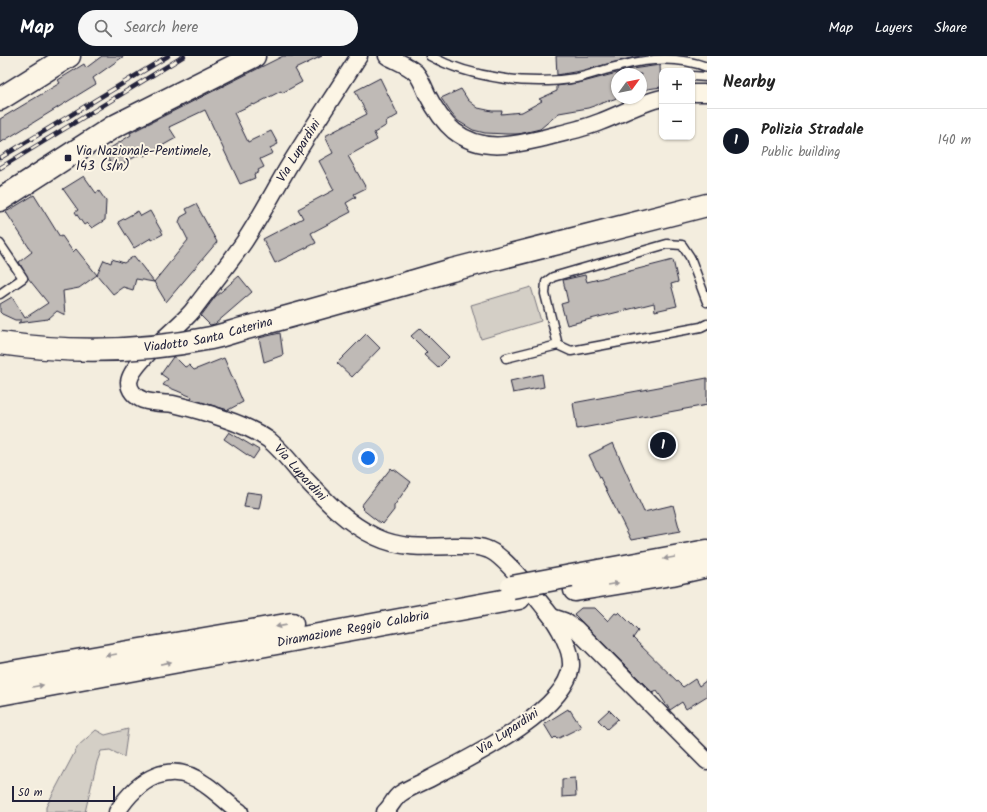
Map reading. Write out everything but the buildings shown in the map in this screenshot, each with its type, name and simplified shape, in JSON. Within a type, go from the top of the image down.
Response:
[{"type":"main road","points":[[0,99],[69,56]]},
{"type":"main road","points":[[0,200],[113,127],[254,56]]},
{"type":"main road","name":"Viadotto Santa Caterina","points":[[0,343],[24,346],[100,349],[173,345],[212,338],[452,270],[706,209]]},
{"type":"main road","name":"Diramazione Reggio Calabria","points":[[0,674],[516,593],[573,583],[707,551]]},
{"type":"main road","name":"Diramazione Reggio Calabria","points":[[573,583],[672,574],[707,566]]},
{"type":"main road","points":[[672,574],[707,572]]},
{"type":"main road","name":"Diramazione Reggio Calabria","points":[[0,694],[516,593]]},
{"type":"street","name":"Via Lupardini","points":[[359,56],[288,167],[244,242],[189,315],[132,373],[129,380],[129,386],[132,392],[143,400],[182,406],[224,419],[254,431],[267,439],[280,451],[328,503],[344,518],[360,529],[379,539],[410,547],[466,546],[491,550],[510,568],[552,617],[569,651],[571,662],[569,674],[565,684],[554,697],[539,713],[521,727],[494,745],[399,795],[389,810],[385,812]]},
{"type":"street","points":[[387,56],[415,72],[439,115],[453,130],[478,144],[496,146],[511,145],[568,132],[600,122],[650,100],[659,98]]},
{"type":"street","points":[[695,93],[707,93]]},
{"type":"street","points":[[552,617],[564,621],[576,629],[707,761]]},
{"type":"street","points":[[117,812],[130,794],[147,780],[160,774],[173,772],[189,775],[206,784],[240,812]]},
{"type":"lane","points":[[430,56],[474,73],[525,81],[575,78],[649,60],[681,60],[707,66]]},
{"type":"lane","points":[[695,76],[707,77]]},
{"type":"lane","points":[[0,244],[23,278],[0,294]]},
{"type":"lane","points":[[558,345],[545,294],[546,282],[553,277],[667,244],[682,245],[690,257],[707,302]]},
{"type":"lane","points":[[506,358],[558,345],[571,352],[700,327],[707,324]]},
{"type":"shaded area","points":[[531,287],[541,321],[481,339],[471,305]]},
{"type":"shaded area","points":[[128,729],[124,757],[110,750],[101,751],[85,812],[46,812],[46,807],[78,746],[96,730],[105,735]]},
{"type":"railway","points":[[0,158],[168,56]]},
{"type":"railway","points":[[0,168],[184,56]]},
{"type":"place","name":"Via Nazionale-Pentimele, 143 (s/n)","points":[[68,158]]},
{"type":"place","name":"Polizia Stradale","points":[[663,445]]}]
